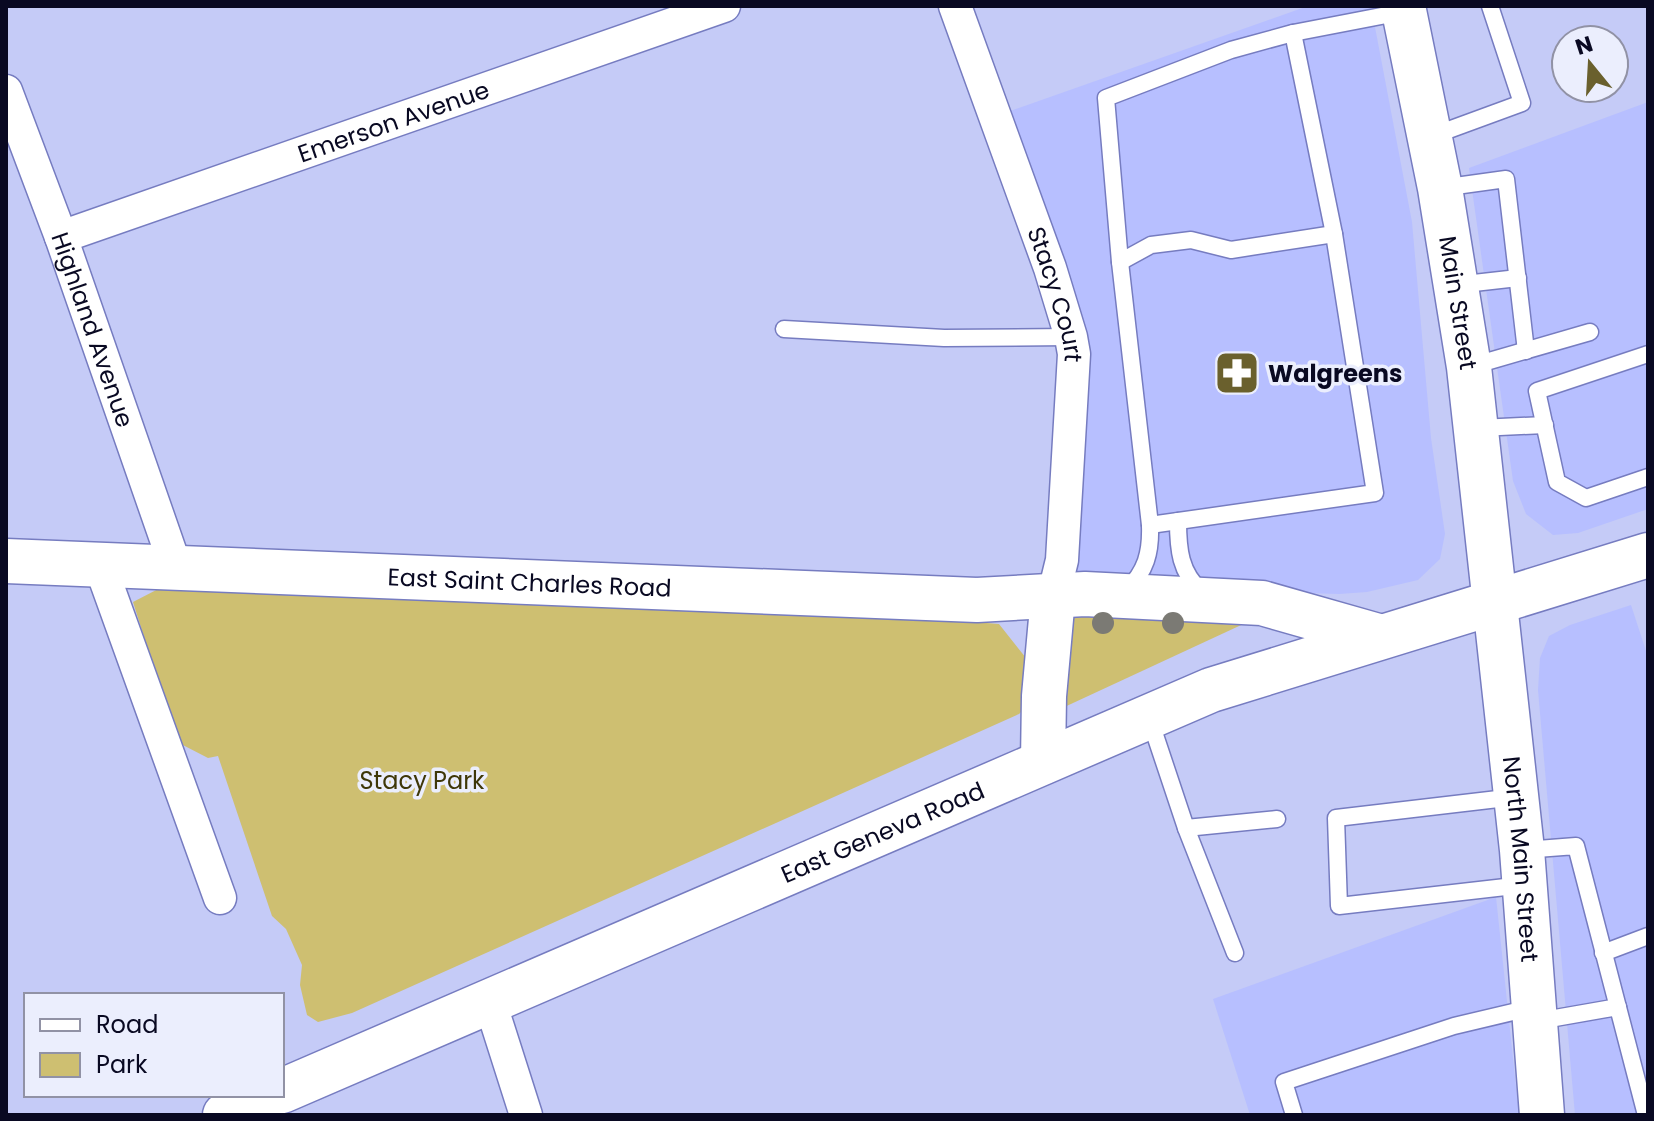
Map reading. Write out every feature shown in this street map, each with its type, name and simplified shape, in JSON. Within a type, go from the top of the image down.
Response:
[{"type":"street","name":"Emerson Avenue","points":[[61,237],[724,6]]},
{"type":"street","name":"Stacy Court","points":[[955,6],[1050,268],[1074,354],[1062,560],[1053,597]]},
{"type":"street","name":"Main Street","points":[[1403,9],[1440,188],[1469,367],[1494,603]]},
{"type":"street","name":"Highland Avenue","points":[[6,91],[61,237],[176,568]]},
{"type":"street","points":[[1494,603],[1648,555]]},
{"type":"street","name":"East Saint Charles Road","points":[[6,561],[977,600],[1085,594],[1209,598],[1262,603],[1378,636]]},
{"type":"street","points":[[100,565],[220,898]]},
{"type":"street","points":[[1043,762],[1044,696],[1053,597]]},
{"type":"street","name":"East Geneva Road","points":[[284,1090],[1148,715],[1226,685],[1494,603]]},
{"type":"street","name":"North Main Street","points":[[1494,603],[1523,867],[1542,1115]]},
{"type":"street","points":[[490,1002],[526,1115]]},
{"type":"street","points":[[225,1115],[267,1097]]},
{"type":"lane","points":[[1430,136],[1522,103],[1490,6]]},
{"type":"lane","points":[[1121,596],[1138,578],[1151,550],[1106,98],[1231,50],[1403,9]]},
{"type":"lane","points":[[1150,525],[1375,493],[1334,234],[1293,33]]},
{"type":"lane","points":[[1440,188],[1506,179],[1526,351]]},
{"type":"lane","points":[[1120,262],[1151,245],[1191,240],[1231,250],[1334,234]]},
{"type":"lane","points":[[1456,285],[1518,278]]},
{"type":"lane","points":[[784,329],[944,338],[1071,337]]},
{"type":"lane","points":[[1469,367],[1590,332]]},
{"type":"lane","points":[[1647,479],[1586,498],[1557,482],[1537,391],[1648,354]]},
{"type":"lane","points":[[1476,428],[1545,425]]},
{"type":"lane","points":[[1178,521],[1181,561],[1191,582],[1209,598]]},
{"type":"lane","points":[[1148,715],[1186,828],[1235,953]]},
{"type":"lane","points":[[1516,797],[1336,818],[1339,906],[1523,867],[1576,846],[1646,1115]]},
{"type":"lane","points":[[1186,828],[1277,819]]},
{"type":"lane","points":[[1603,953],[1648,936]]},
{"type":"lane","points":[[1294,1115],[1284,1082],[1454,1026],[1536,1014],[1618,1007]]},
{"type":"shaded area","points":[[1308,6],[1371,6],[1412,222],[1431,438],[1445,534],[1440,559],[1418,580],[1367,592],[1339,594],[1058,586],[1073,345],[999,115]]},
{"type":"shaded area","points":[[1648,102],[1648,509],[1578,533],[1553,535],[1526,514],[1513,481],[1469,168]]},
{"type":"shaded area","points":[[1631,605],[1648,657],[1648,1115],[1575,1115],[1538,690],[1540,658],[1549,636],[1570,625]]},
{"type":"shaded area","points":[[1496,897],[1519,1115],[1250,1115],[1213,999]]},
{"type":"green space","name":"Stacy Park","points":[[164,586],[999,624],[1026,658],[1028,705],[1019,714],[352,1013],[318,1022],[307,1015],[300,985],[302,965],[286,929],[272,916],[218,756],[208,758],[177,742],[133,602]]},
{"type":"green space","points":[[1063,614],[1252,620],[1058,710]]},
{"type":"place","name":"Walgreens","points":[[1237,373]]}]
